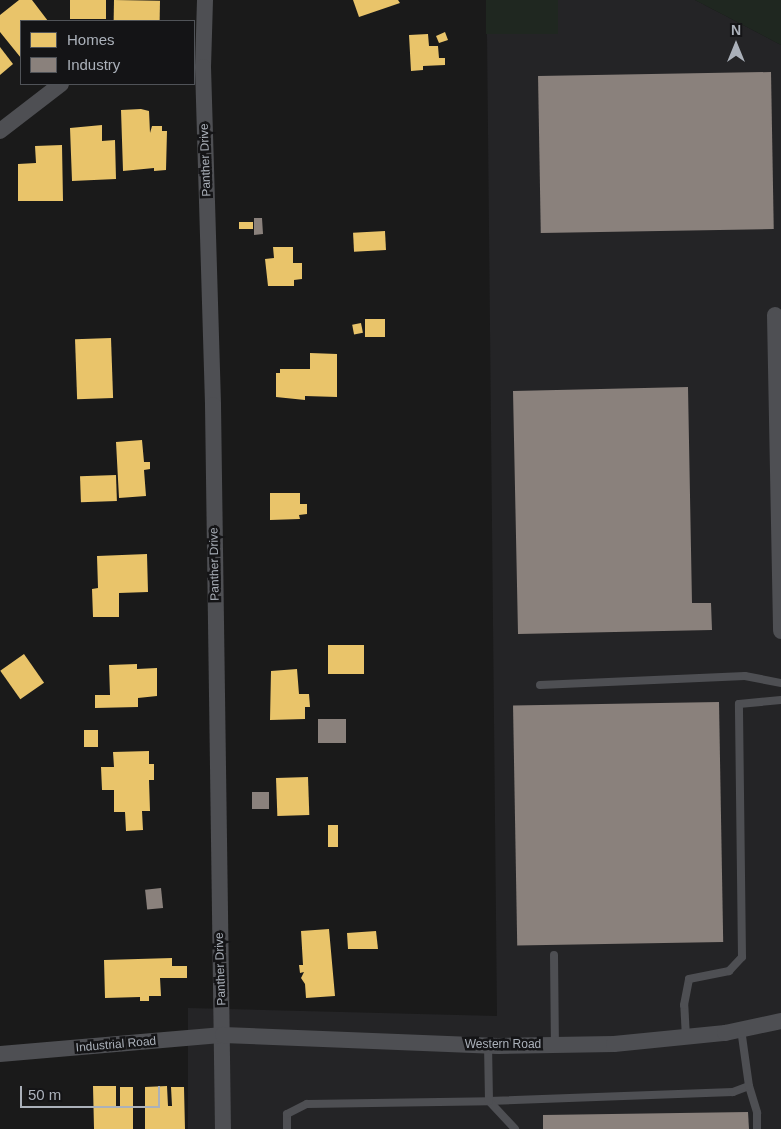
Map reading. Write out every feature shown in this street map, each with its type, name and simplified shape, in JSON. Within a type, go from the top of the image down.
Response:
[{"type":"street","name":"Panther Drive","points":[[205,0],[198,67],[213,405],[217,844],[223,1035],[223,1129]]},
{"type":"street","points":[[0,131],[60,85]]},
{"type":"street","points":[[778,313],[781,631]]},
{"type":"street","name":"Western Road","points":[[223,1035],[488,1046],[555,1046],[686,1038],[781,1021]]},
{"type":"street","name":"Industrial Road","points":[[5,1054],[223,1035]]},
{"type":"lane","points":[[540,685],[745,676],[781,683]]},
{"type":"lane","points":[[686,1038],[684,1005],[689,979],[728,971],[742,958],[739,704],[781,700]]},
{"type":"lane","points":[[554,955],[555,1046]]},
{"type":"lane","points":[[741,1029],[750,1086],[757,1113],[758,1129]]},
{"type":"lane","points":[[488,1046],[489,1101],[515,1129]]},
{"type":"lane","points":[[287,1129],[287,1114],[307,1104],[489,1101],[733,1092],[750,1086]]},
{"type":"shaded area","points":[[486,0],[558,0],[558,34],[486,34]]},
{"type":"shaded area","points":[[558,0],[695,0],[781,45],[781,1129],[188,1129],[188,1008],[497,1016],[487,34],[557,32]]},
{"type":"shaded area","points":[[695,0],[781,0],[781,45],[720,13]]},
{"type":"building: Homes","points":[[19,0],[32,0],[47,20],[20,20],[20,57],[0,32],[0,15]]},
{"type":"building: Homes","points":[[70,0],[106,0],[106,19],[70,19]]},
{"type":"building: Homes","points":[[114,0],[160,1],[160,20],[114,20]]},
{"type":"building: Homes","points":[[353,0],[398,0],[400,3],[359,17]]},
{"type":"building: Homes","points":[[445,32],[448,40],[439,43],[436,36]]},
{"type":"building: Homes","points":[[428,34],[429,46],[438,46],[439,58],[445,58],[445,65],[423,66],[423,70],[411,71],[409,35]]},
{"type":"building: Homes","points":[[0,47],[13,64],[0,75]]},
{"type":"building: Homes","points":[[141,109],[149,111],[150,133],[152,126],[162,126],[162,131],[167,131],[166,170],[154,171],[154,168],[123,171],[121,110]]},
{"type":"building: Homes","points":[[102,125],[102,141],[115,140],[116,179],[72,181],[70,128]]},
{"type":"building: Homes","points":[[62,145],[63,201],[18,201],[18,164],[36,163],[35,146]]},
{"type":"building: Homes","points":[[239,222],[253,222],[253,229],[239,229]]},
{"type":"building: Homes","points":[[385,231],[386,250],[354,252],[353,233]]},
{"type":"building: Homes","points":[[273,247],[293,247],[293,263],[302,263],[302,279],[294,280],[294,286],[268,286],[265,259],[274,258]]},
{"type":"building: Homes","points":[[365,319],[385,319],[385,337],[365,337]]},
{"type":"building: Homes","points":[[361,323],[363,333],[354,335],[352,325]]},
{"type":"building: Homes","points":[[111,338],[113,398],[77,399],[75,339]]},
{"type":"building: Homes","points":[[310,353],[337,354],[337,397],[305,396],[305,400],[276,397],[276,373],[280,373],[280,369],[310,369]]},
{"type":"building: Homes","points":[[142,440],[144,462],[150,462],[150,469],[144,470],[146,496],[119,498],[116,442]]},
{"type":"building: Homes","points":[[116,475],[117,501],[81,502],[80,476]]},
{"type":"building: Homes","points":[[270,493],[300,493],[300,504],[307,504],[307,514],[299,515],[300,519],[270,520]]},
{"type":"building: Homes","points":[[147,554],[148,592],[119,593],[119,617],[93,617],[92,589],[98,588],[97,556]]},
{"type":"building: Homes","points":[[328,645],[364,645],[364,674],[328,674]]},
{"type":"building: Homes","points":[[24,654],[44,683],[20,699],[0,671]]},
{"type":"building: Homes","points":[[137,664],[137,669],[157,668],[157,696],[138,698],[138,707],[95,708],[95,695],[110,695],[109,665]]},
{"type":"building: Homes","points":[[297,669],[299,694],[309,694],[310,707],[305,707],[305,719],[270,720],[271,671]]},
{"type":"building: Homes","points":[[84,730],[98,730],[98,747],[84,747]]},
{"type":"building: Homes","points":[[149,751],[149,764],[154,764],[154,780],[149,780],[150,811],[142,811],[143,830],[126,831],[125,812],[114,812],[114,790],[102,790],[101,767],[114,767],[113,752]]},
{"type":"building: Homes","points":[[308,777],[309,815],[277,816],[276,778]]},
{"type":"building: Homes","points":[[328,825],[338,825],[338,847],[328,847]]},
{"type":"building: Homes","points":[[329,929],[335,996],[306,998],[305,984],[301,978],[304,972],[300,973],[299,965],[303,965],[301,931]]},
{"type":"building: Homes","points":[[376,931],[378,949],[348,949],[347,933]]},
{"type":"building: Homes","points":[[172,958],[172,966],[187,966],[187,978],[160,978],[161,996],[149,996],[149,1001],[140,1001],[140,997],[105,998],[104,960]]},
{"type":"building: Homes","points":[[93,1086],[116,1086],[116,1106],[120,1106],[120,1087],[133,1087],[133,1129],[94,1129]]},
{"type":"building: Homes","points":[[167,1086],[168,1106],[172,1106],[171,1087],[184,1087],[185,1129],[145,1129],[145,1087]]},
{"type":"building: Industry","points":[[771,72],[774,229],[541,233],[538,76]]},
{"type":"building: Industry","points":[[254,218],[262,218],[263,234],[254,235]]},
{"type":"building: Industry","points":[[688,387],[692,603],[711,603],[712,630],[518,634],[513,391]]},
{"type":"building: Industry","points":[[719,702],[723,942],[517,946],[513,706]]},
{"type":"building: Industry","points":[[318,719],[346,719],[346,743],[318,743]]},
{"type":"building: Industry","points":[[252,792],[269,792],[269,809],[252,809]]},
{"type":"building: Industry","points":[[161,888],[163,908],[147,910],[145,890]]},
{"type":"building: Industry","points":[[748,1112],[749,1129],[543,1129],[543,1115]]}]
